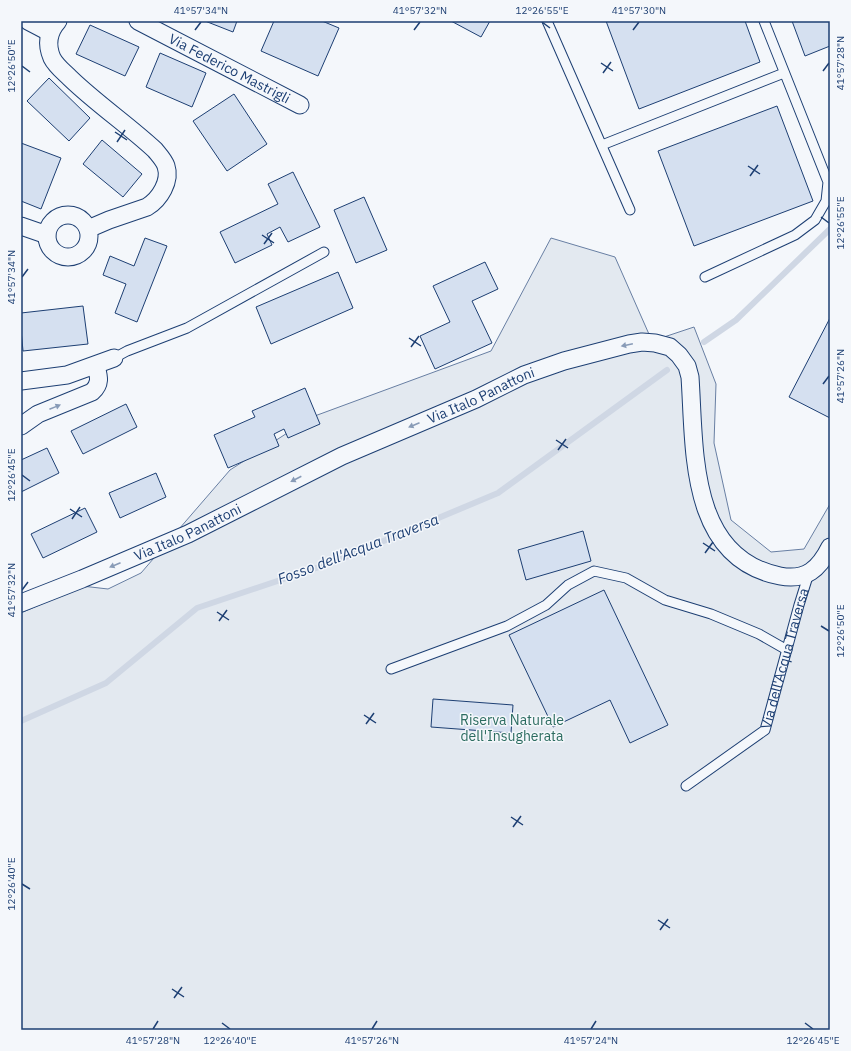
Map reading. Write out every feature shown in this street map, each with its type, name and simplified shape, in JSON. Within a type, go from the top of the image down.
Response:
[{"type":"street","points":[[28,21],[54,26],[48,41],[49,50],[58,66],[95,100],[151,146],[160,155],[166,167],[167,178],[164,187],[152,204],[88,229]]},
{"type":"street","name":"Via Federico Mastrigli","points":[[138,21],[300,105]]},
{"type":"street","points":[[68,215],[81,219],[88,229],[89,236],[85,248],[75,256],[62,256],[51,248],[47,235],[52,223],[56,219],[68,215]]},
{"type":"street","points":[[21,226],[47,235]]},
{"type":"street","name":"Via Italo Panattoni","points":[[21,603],[188,534],[342,456],[476,399],[524,375],[564,362],[629,344],[642,342],[665,345],[674,350],[684,360],[687,366],[690,377],[697,474],[710,520],[721,540],[745,562],[765,572],[790,577],[803,576],[809,573]]},
{"type":"street","points":[[21,381],[67,375],[96,366],[114,358]]},
{"type":"street","points":[[21,426],[38,414],[92,392],[97,387],[99,381],[96,366]]},
{"type":"street","name":"Via dell'Acqua Traversa","points":[[809,573],[822,561],[830,547]]},
{"type":"lane","points":[[547,21],[630,210]]},
{"type":"lane","points":[[705,277],[796,235],[815,220],[826,201],[828,182],[764,21]]},
{"type":"lane","points":[[602,145],[784,73]]},
{"type":"lane","points":[[114,358],[127,351],[187,328],[324,252]]},
{"type":"lane","points":[[391,669],[507,626],[546,604],[568,585],[594,571],[626,578],[665,600],[711,614],[759,634],[787,650]]},
{"type":"lane","name":"Via dell'Acqua Traversa","points":[[686,786],[765,730],[809,573]]},
{"type":"green space","name":"Riserva Naturale dell'Insugherata","points":[[551,238],[615,257],[652,341],[694,327],[716,384],[714,443],[731,520],[771,552],[804,549],[830,504],[830,1030],[21,1030],[21,613],[82,586],[108,589],[141,573],[230,470],[312,417],[491,351]]},
{"type":"building","points":[[205,21],[237,21],[233,32]]},
{"type":"building","points":[[274,21],[322,21],[339,28],[318,76],[261,51]]},
{"type":"building","points":[[451,21],[490,21],[481,37]]},
{"type":"building","points":[[606,21],[745,21],[760,62],[639,109]]},
{"type":"building","points":[[792,21],[830,21],[830,46],[805,56]]},
{"type":"building","points":[[90,25],[139,47],[125,76],[76,54]]},
{"type":"building","points":[[160,53],[206,73],[192,107],[146,87]]},
{"type":"building","points":[[49,78],[90,118],[69,141],[27,101]]},
{"type":"building","points":[[234,94],[267,144],[227,171],[193,121]]},
{"type":"building","points":[[777,106],[813,201],[694,246],[658,151]]},
{"type":"building","points":[[102,140],[142,174],[123,197],[83,164]]},
{"type":"building","points":[[21,143],[61,158],[41,209],[21,201]]},
{"type":"building","points":[[293,172],[320,227],[288,242],[280,227],[267,234],[272,245],[235,263],[220,232],[278,204],[268,184]]},
{"type":"building","points":[[364,197],[387,250],[356,263],[334,210]]},
{"type":"building","points":[[145,238],[167,246],[137,322],[115,313],[126,284],[103,275],[110,256],[134,266]]},
{"type":"building","points":[[485,262],[498,289],[472,301],[492,343],[435,369],[420,336],[450,322],[433,286]]},
{"type":"building","points":[[338,272],[353,308],[271,344],[256,307]]},
{"type":"building","points":[[83,306],[88,344],[23,351],[21,313]]},
{"type":"building","points":[[830,318],[830,418],[789,397]]},
{"type":"building","points":[[305,388],[320,424],[288,438],[284,429],[274,434],[279,446],[228,468],[214,435],[255,417],[252,411]]},
{"type":"building","points":[[126,404],[137,427],[83,454],[71,431]]},
{"type":"building","points":[[47,448],[59,473],[21,492],[21,460]]},
{"type":"building","points":[[156,473],[166,497],[120,518],[109,493]]},
{"type":"building","points":[[85,508],[97,532],[43,558],[31,534]]},
{"type":"building","points":[[583,531],[591,561],[526,580],[518,550]]},
{"type":"building","points":[[604,590],[668,725],[630,743],[610,700],[553,727],[509,635]]},
{"type":"building","points":[[433,699],[513,705],[511,733],[431,727]]},
{"type":"waterway","name":"Fosso dell'Acqua Traversa","points":[[704,342],[736,320],[830,229]]},
{"type":"waterway","name":"Fosso dell'Acqua Traversa","points":[[21,721],[106,683],[197,608],[331,563],[498,493],[667,370]]}]
